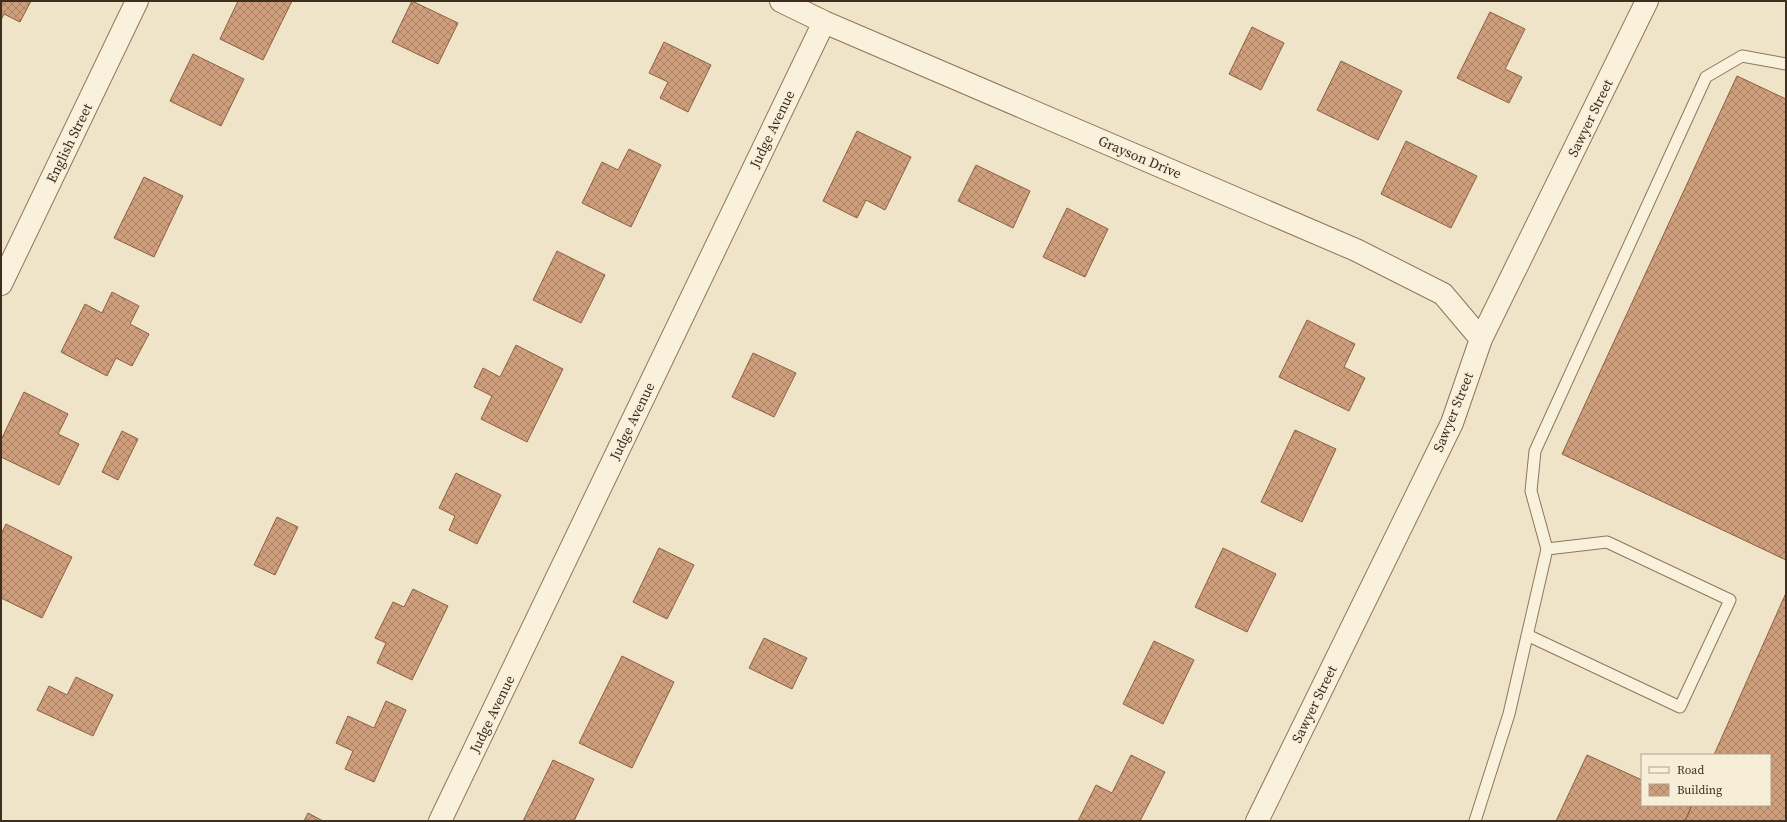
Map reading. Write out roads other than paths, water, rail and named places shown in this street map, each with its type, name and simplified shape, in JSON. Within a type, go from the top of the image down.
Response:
[{"type":"street","name":"English Street","points":[[1,284],[137,1]]},
{"type":"street","name":"Grayson Drive","points":[[781,1],[824,22],[1356,250],[1443,294],[1481,339]]},
{"type":"street","name":"Sawyer Street","points":[[1257,821],[1452,423],[1481,339],[1647,1]]},
{"type":"street","name":"Judge Avenue","points":[[440,821],[824,22]]},
{"type":"lane","points":[[1475,821],[1509,714],[1547,549],[1531,491],[1535,451],[1706,77],[1742,56],[1786,64]]},
{"type":"lane","points":[[1527,635],[1680,708],[1730,600],[1607,542],[1547,549]]}]
